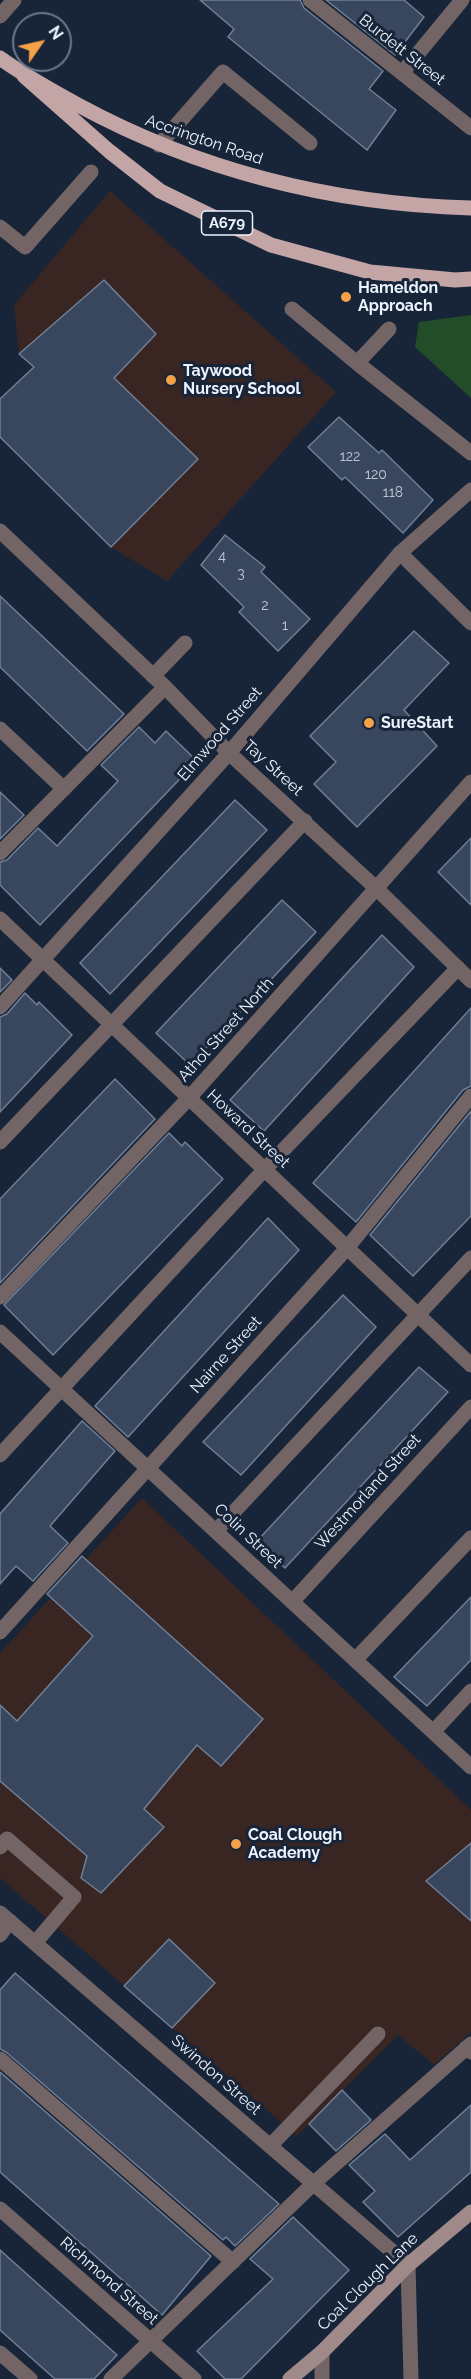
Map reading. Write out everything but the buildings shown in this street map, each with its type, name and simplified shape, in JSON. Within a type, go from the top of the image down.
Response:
[{"type":"main road","name":"Accrington Road","points":[[0,58],[24,76],[124,130],[188,157],[257,178],[318,192],[425,207],[471,208]]},
{"type":"main road","name":"A679","points":[[24,76],[109,151],[160,191],[271,245],[370,272],[454,280],[471,279]]},
{"type":"main road","name":"Coal Clough Lane","points":[[290,2379],[322,2352],[408,2265],[471,2212]]},
{"type":"street","points":[[0,16],[14,0]]},
{"type":"street","name":"Burdett Street","points":[[310,0],[471,128]]},
{"type":"street","points":[[402,73],[462,0]]},
{"type":"street","points":[[159,145],[223,72],[310,143]]},
{"type":"street","points":[[0,227],[26,247],[91,172]]},
{"type":"street","points":[[292,309],[471,453]]},
{"type":"street","points":[[357,363],[389,329]]},
{"type":"street","name":"Elmwood Street","points":[[0,1007],[44,961],[229,753],[400,553],[471,490]]},
{"type":"street","name":"Tay Street","points":[[0,531],[159,682],[229,753],[378,889],[471,981]]},
{"type":"street","points":[[400,553],[471,623]]},
{"type":"street","points":[[0,853],[64,789],[159,682],[185,643]]},
{"type":"street","points":[[0,729],[64,789]]},
{"type":"street","name":"Athol Street North","points":[[0,1297],[189,1098],[378,889],[471,782]]},
{"type":"street","points":[[0,1142],[305,822]]},
{"type":"street","name":"Howard Street","points":[[0,919],[471,1365]]},
{"type":"street","points":[[0,1455],[265,1169],[458,968]]},
{"type":"street","name":"Nairne Street","points":[[0,1632],[347,1248],[471,1096]]},
{"type":"street","points":[[216,1531],[471,1258]]},
{"type":"street","name":"Colin Street","points":[[0,1332],[471,1767]]},
{"type":"street","name":"Westmorland Street","points":[[292,1602],[471,1407]]},
{"type":"street","points":[[355,1660],[471,1538]]},
{"type":"street","points":[[433,1732],[471,1691]]},
{"type":"street","points":[[0,1847],[8,1839],[74,1897],[35,1943]]},
{"type":"street","points":[[0,1935],[5,1917]]},
{"type":"street","name":"Swindon Street","points":[[5,1917],[408,2265]]},
{"type":"street","points":[[270,2145],[378,2034]]},
{"type":"street","points":[[111,2379],[314,2183],[469,2048]]},
{"type":"street","points":[[0,2059],[232,2262]]},
{"type":"street","name":"Richmond Street","points":[[0,2209],[194,2379]]},
{"type":"street","points":[[408,2265],[411,2379]]},
{"type":"street","points":[[322,2352],[322,2379]]},
{"type":"street","points":[[0,2353],[30,2379]]},
{"type":"shaded area","name":"Taywood Nursery School","points":[[110,191],[336,392],[167,581],[111,547],[0,437],[0,399],[33,367],[19,354],[14,305]]},
{"type":"shaded area","name":"Coal Clough Academy","points":[[142,1498],[471,1810],[471,2032],[434,2065],[398,2035],[297,2136],[0,1878],[0,1653]]},
{"type":"green space","points":[[471,315],[471,398],[415,347],[419,322]]},
{"type":"place","name":"Hameldon Approach","points":[[346,297]]},
{"type":"place","name":"Taywood Nursery School","points":[[171,380]]},
{"type":"place","name":"SureStart","points":[[369,723]]},
{"type":"place","name":"Coal Clough Academy","points":[[236,1844]]}]
